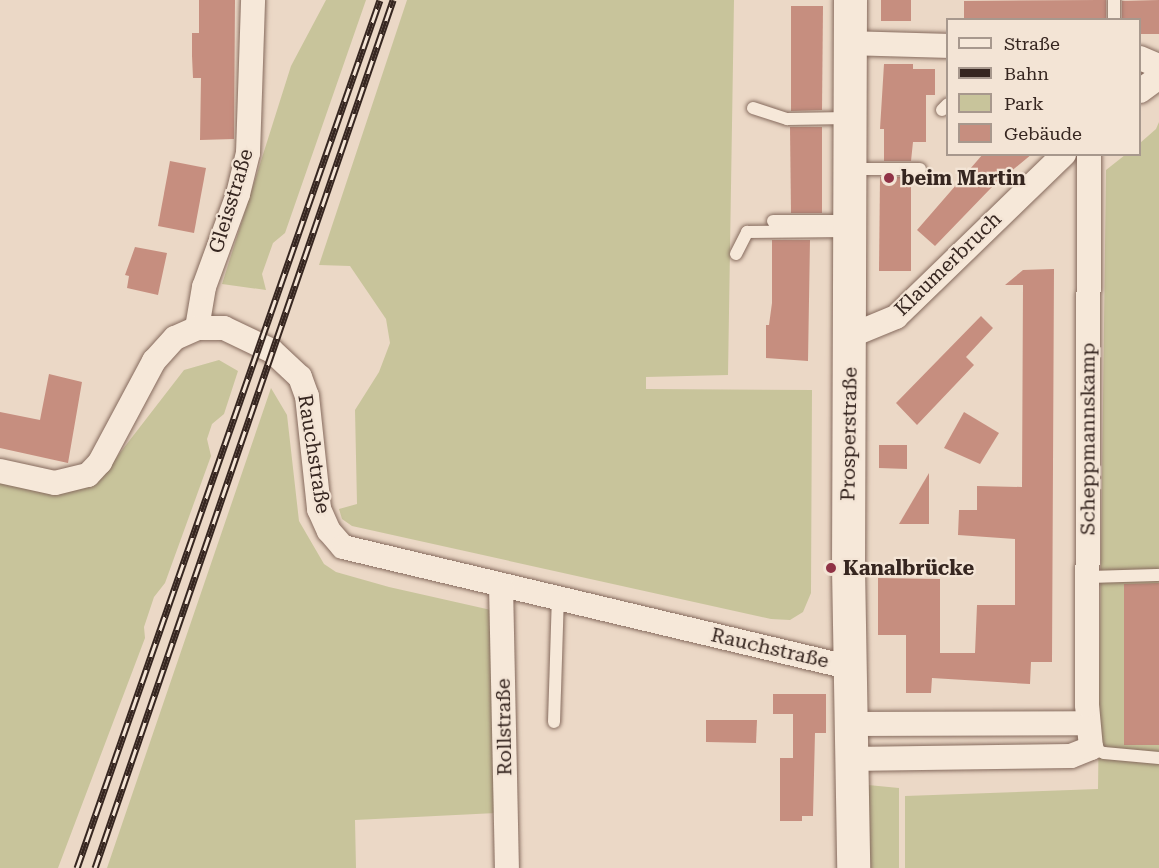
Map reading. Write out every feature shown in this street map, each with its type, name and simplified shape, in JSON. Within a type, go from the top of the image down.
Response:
[{"type":"main road","name":"Prosperstraße","points":[[850,0],[848,724],[853,868]]},
{"type":"street","name":"Gleisstraße","points":[[197,328],[204,287],[238,194],[248,153],[252,122],[253,0]]},
{"type":"street","points":[[849,43],[946,46]]},
{"type":"street","points":[[1141,58],[1159,66]]},
{"type":"street","points":[[1141,90],[1159,77]]},
{"type":"street","name":"Klaumerbruch","points":[[850,336],[896,316],[1062,156]]},
{"type":"street","name":"Scheppmannskamp","points":[[1089,156],[1087,577],[1088,723],[1091,748]]},
{"type":"street","points":[[0,471],[55,483],[88,476],[100,462],[154,361],[175,338],[197,328]]},
{"type":"street","name":"Rauchstraße","points":[[197,328],[224,328],[240,333],[272,351],[300,377],[307,396],[320,509],[329,531],[343,547],[848,667]]},
{"type":"street","name":"Rollstraße","points":[[501,585],[507,868]]},
{"type":"street","points":[[848,724],[1088,723]]},
{"type":"street","points":[[849,759],[1071,756],[1091,748]]},
{"type":"lane","points":[[1114,0],[1114,18]]},
{"type":"lane","points":[[753,108],[787,119],[849,118]]},
{"type":"lane","points":[[850,169],[920,168]]},
{"type":"lane","points":[[773,221],[850,226]]},
{"type":"lane","points":[[736,254],[747,232],[850,226]]},
{"type":"lane","points":[[1087,577],[1159,575]]},
{"type":"lane","points":[[554,722],[558,598]]},
{"type":"lane","points":[[1091,748],[1104,753],[1159,758]]},
{"type":"green space","points":[[326,0],[366,0],[285,233],[273,243],[262,274],[266,290],[222,284],[291,66]]},
{"type":"green space","points":[[407,0],[734,0],[728,375],[646,377],[646,389],[812,390],[811,593],[803,612],[790,620],[771,619],[352,526],[342,519],[339,509],[357,504],[355,410],[379,372],[390,343],[386,319],[350,266],[319,265]]},
{"type":"green space","points":[[1159,122],[1159,868],[905,868],[905,796],[1098,789],[1106,170],[1124,156],[1141,156],[1141,142],[1156,129]]},
{"type":"green space","points":[[219,360],[238,371],[224,414],[212,424],[207,439],[211,456],[165,583],[154,597],[144,627],[145,638],[58,868],[0,868],[0,475],[109,467],[184,370]]},
{"type":"green space","points":[[271,388],[287,415],[299,521],[324,564],[336,572],[389,587],[491,610],[496,813],[355,820],[356,868],[107,868]]},
{"type":"green space","points":[[868,785],[899,788],[899,868],[870,868]]},
{"type":"building","points":[[199,0],[235,0],[234,139],[200,140],[201,78],[193,78],[192,56],[192,33],[199,33]]},
{"type":"building","points":[[881,0],[911,0],[911,21],[881,21]]},
{"type":"building","points":[[1106,0],[1106,18],[964,18],[964,1]]},
{"type":"building","points":[[1159,0],[1159,34],[1141,34],[1141,18],[1122,18],[1122,1]]},
{"type":"building","points":[[791,6],[823,6],[822,110],[791,111]]},
{"type":"building","points":[[884,64],[913,64],[913,69],[935,69],[935,95],[926,95],[926,142],[913,142],[911,161],[884,161],[884,129],[880,129]]},
{"type":"building","points":[[790,127],[822,127],[822,213],[791,213]]},
{"type":"building","points":[[981,156],[1030,156],[991,188],[935,246],[917,230]]},
{"type":"building","points":[[170,161],[206,168],[194,233],[158,226]]},
{"type":"building","points":[[880,177],[911,177],[911,271],[879,271]]},
{"type":"building","points":[[772,240],[810,240],[808,361],[766,358],[766,325],[769,325],[772,303]]},
{"type":"building","points":[[135,247],[167,253],[158,295],[127,288],[129,276],[125,275]]},
{"type":"building","points":[[1054,269],[1052,662],[1031,662],[1030,684],[932,678],[931,693],[906,693],[906,635],[878,635],[878,578],[940,579],[940,653],[975,653],[977,605],[1015,605],[1015,539],[958,535],[959,510],[977,510],[977,486],[1022,487],[1023,285],[1005,285],[1023,270]]},
{"type":"building","points":[[981,316],[993,328],[966,357],[974,365],[917,425],[896,403]]},
{"type":"building","points":[[49,374],[82,382],[68,463],[0,448],[0,412],[40,420]]},
{"type":"building","points":[[964,412],[999,433],[980,464],[944,448]]},
{"type":"building","points":[[879,445],[907,445],[907,469],[879,468]]},
{"type":"building","points":[[929,473],[929,524],[899,524]]},
{"type":"building","points":[[1159,583],[1159,745],[1124,745],[1124,584]]},
{"type":"building","points":[[773,694],[826,694],[826,733],[815,733],[813,816],[802,816],[802,821],[780,821],[780,758],[793,758],[793,714],[773,714]]},
{"type":"building","points":[[706,720],[757,720],[756,743],[706,742]]},
{"type":"railway","points":[[77,868],[380,0]]},
{"type":"railway","points":[[95,868],[393,0]]},
{"type":"place","name":"beim Martin","points":[[889,178]]},
{"type":"place","name":"Kanalbrücke","points":[[831,568]]}]
